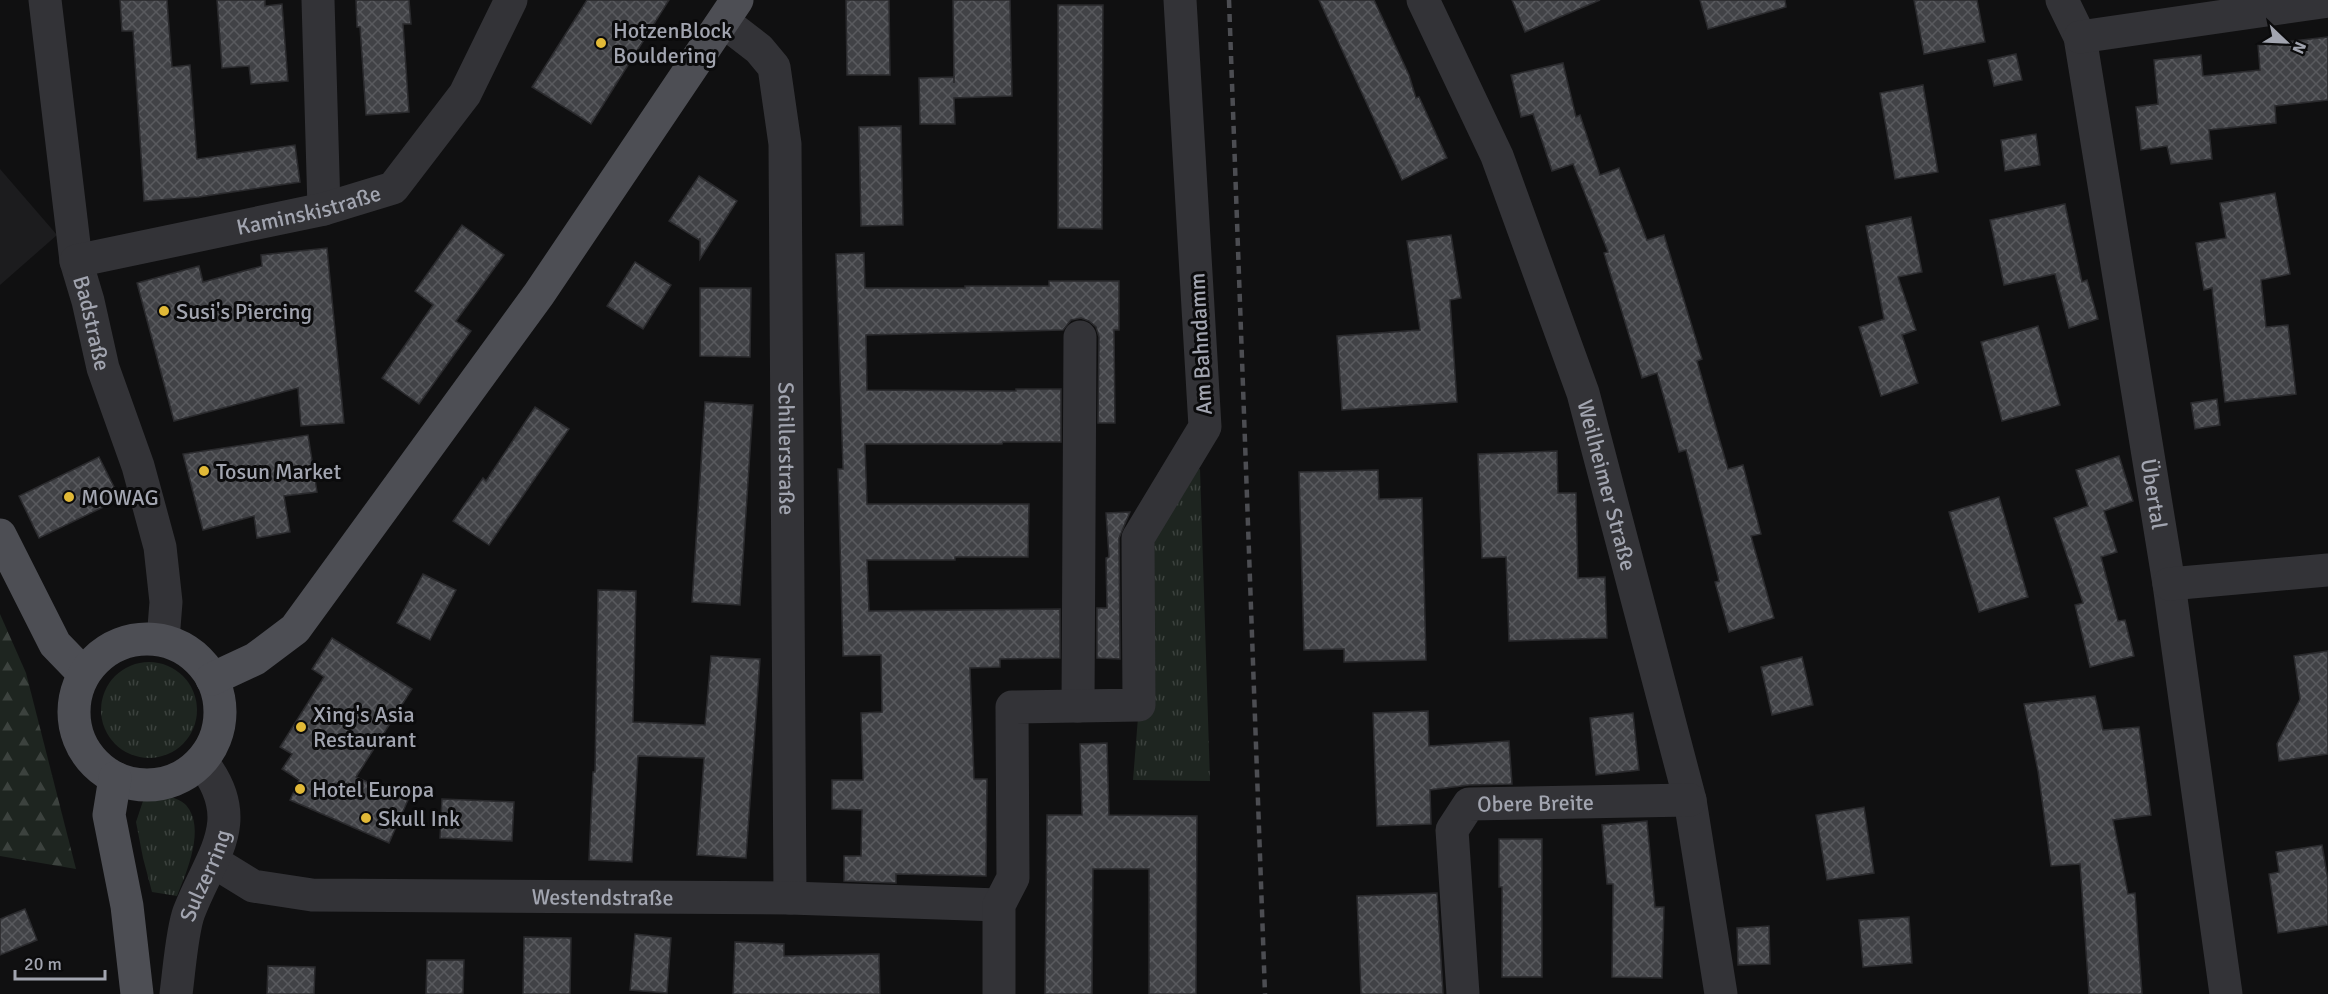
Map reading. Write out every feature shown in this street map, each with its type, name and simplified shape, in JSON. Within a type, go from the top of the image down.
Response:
[{"type":"main road","points":[[212,679],[255,659],[295,629],[539,294],[730,11]]},
{"type":"main road","points":[[0,534],[55,644],[83,673]]},
{"type":"main road","points":[[149,639],[180,645],[195,657],[212,679],[219,699],[220,723],[212,748],[189,774],[167,783],[137,784],[115,778],[89,759],[76,735],[74,707],[83,673],[98,658],[122,644],[149,639]]},
{"type":"main road","points":[[115,778],[109,815],[127,906],[137,994]]},
{"type":"street","name":"Badstraße","points":[[45,0],[76,261],[88,301],[103,368],[138,466],[160,547],[166,602],[162,640]]},
{"type":"street","points":[[318,0],[324,209]]},
{"type":"street","name":"Kaminskistraße","points":[[76,261],[324,209],[393,188],[465,94],[511,0]]},
{"type":"street","name":"Am Bahndamm","points":[[1078,706],[1139,705],[1138,538],[1205,427],[1180,0]]},
{"type":"street","name":"Weilheimer Straße","points":[[1423,0],[1497,156],[1583,393],[1690,800],[1721,994]]},
{"type":"street","name":"Übertal","points":[[2062,0],[2080,37],[2169,584],[2226,994]]},
{"type":"street","points":[[2080,37],[2328,1]]},
{"type":"street","name":"Schillerstraße","points":[[730,11],[774,67],[785,144],[790,898]]},
{"type":"street","points":[[999,994],[999,905],[1013,878],[1012,707],[1078,706],[1080,337]]},
{"type":"street","points":[[2169,584],[2328,570]]},
{"type":"street","name":"Sulzerring","points":[[176,994],[188,913],[214,862],[223,829],[224,804],[216,780],[202,762]]},
{"type":"street","name":"Obere Breite","points":[[1463,994],[1452,830],[1469,804],[1690,800]]},
{"type":"street","name":"Westendstraße","points":[[214,862],[253,886],[312,895],[790,898],[999,905]]},
{"type":"shaded area","points":[[0,169],[57,235],[0,285]]},
{"type":"green space","points":[[1200,469],[1210,781],[1133,780],[1139,705],[1138,538],[1176,475]]},
{"type":"green space","points":[[0,614],[26,673],[76,869],[0,856]]},
{"type":"green space","points":[[149,662],[167,665],[183,676],[194,692],[197,710],[194,728],[183,744],[167,755],[149,758],[131,755],[115,744],[104,728],[101,710],[104,692],[115,676],[131,665]]},
{"type":"green space","points":[[164,794],[186,805],[192,814],[194,825],[193,850],[177,896],[152,892],[136,822],[143,801]]},
{"type":"building","points":[[120,0],[167,0],[172,67],[190,65],[197,159],[295,145],[300,182],[199,197],[144,201],[133,31],[122,31]]},
{"type":"building","points":[[217,0],[265,0],[265,6],[282,4],[288,81],[251,84],[249,66],[222,68]]},
{"type":"building","points":[[356,0],[409,0],[411,24],[403,24],[409,112],[366,115]]},
{"type":"building","name":"HotzenBlock Bouldering","points":[[587,0],[669,0],[591,124],[532,87]]},
{"type":"building","points":[[846,0],[889,0],[890,75],[847,75]]},
{"type":"building","points":[[953,0],[1010,0],[1012,96],[954,98],[955,124],[920,124],[919,78],[954,77]]},
{"type":"building","points":[[1319,0],[1374,0],[1409,75],[1416,98],[1419,97],[1447,158],[1402,180]]},
{"type":"building","points":[[1512,0],[1600,0],[1525,32]]},
{"type":"building","points":[[1700,0],[1785,0],[1786,7],[1708,29]]},
{"type":"building","points":[[1914,0],[1977,0],[1985,42],[1924,54]]},
{"type":"building","points":[[1058,5],[1103,5],[1102,229],[1058,228]]},
{"type":"building","points":[[2328,37],[2328,100],[2275,106],[2276,123],[2209,130],[2212,159],[2171,164],[2167,146],[2141,150],[2136,107],[2158,104],[2154,60],[2201,55],[2203,76],[2260,70],[2258,45]]},
{"type":"building","points":[[2016,54],[2022,80],[1994,86],[1988,60]]},
{"type":"building","points":[[1563,63],[1576,117],[1580,115],[1600,175],[1619,168],[1647,240],[1664,235],[1702,359],[1697,361],[1728,469],[1743,465],[1761,534],[1751,536],[1774,618],[1729,632],[1715,582],[1719,581],[1686,450],[1679,452],[1657,373],[1642,378],[1604,253],[1608,252],[1573,164],[1552,171],[1533,114],[1521,117],[1511,75]]},
{"type":"building","points":[[1923,85],[1938,172],[1895,179],[1880,93]]},
{"type":"building","points":[[901,126],[903,225],[861,226],[859,127]]},
{"type":"building","points":[[2036,134],[2040,165],[2005,171],[2001,140]]},
{"type":"building","points":[[699,176],[737,201],[700,259],[700,238],[699,240],[669,221]]},
{"type":"building","points":[[2275,193],[2290,274],[2261,280],[2266,327],[2288,325],[2296,394],[2225,402],[2212,288],[2204,290],[2196,243],[2226,238],[2220,203]]},
{"type":"building","points":[[2065,204],[2082,282],[2087,280],[2098,319],[2069,328],[2055,274],[2004,285],[1990,220]]},
{"type":"building","points":[[1911,217],[1922,272],[1898,277],[1916,330],[1902,335],[1918,383],[1881,396],[1859,327],[1884,319],[1866,226]]},
{"type":"building","points":[[462,225],[504,255],[456,321],[471,331],[419,404],[382,378],[433,305],[415,291]]},
{"type":"building","points":[[1451,235],[1461,298],[1450,300],[1457,402],[1342,410],[1337,336],[1420,330],[1407,241]]},
{"type":"building","points":[[327,248],[344,423],[301,426],[298,388],[174,421],[137,283],[199,266],[203,282],[262,266],[261,255]]},
{"type":"building","points":[[864,253],[865,288],[1049,286],[1049,281],[1119,281],[1119,330],[1114,330],[1115,423],[1098,423],[1099,337],[1096,327],[1081,318],[1071,320],[1063,330],[866,335],[867,390],[1061,389],[1061,442],[865,444],[867,504],[1029,504],[1028,557],[867,560],[869,611],[1060,609],[1060,658],[1000,659],[1000,667],[970,668],[974,779],[987,779],[986,876],[896,874],[896,883],[844,881],[844,856],[861,856],[862,810],[832,809],[832,780],[863,780],[861,713],[882,712],[881,655],[843,656],[838,469],[843,469],[836,254]]},
{"type":"building","points":[[635,262],[671,285],[643,329],[607,306]]},
{"type":"building","points":[[700,288],[751,288],[750,357],[700,356]]},
{"type":"building","points":[[2038,326],[2060,405],[2002,421],[1981,342]]},
{"type":"building","points":[[2217,399],[2220,425],[2195,429],[2191,403]]},
{"type":"building","points":[[705,402],[753,405],[740,605],[692,602]]},
{"type":"building","points":[[535,407],[569,429],[489,545],[453,521],[483,478],[486,481]]},
{"type":"building","points":[[308,435],[317,492],[284,496],[290,532],[257,538],[254,516],[203,530],[183,454]]},
{"type":"building","points":[[1557,451],[1558,493],[1576,493],[1578,578],[1605,577],[1607,638],[1509,641],[1506,557],[1482,558],[1478,454]]},
{"type":"building","points":[[2119,456],[2133,501],[2104,511],[2117,552],[2101,557],[2118,621],[2125,620],[2134,656],[2090,667],[2075,605],[2083,603],[2054,518],[2088,506],[2076,470]]},
{"type":"building","name":"MOWAG","points":[[99,457],[120,499],[39,538],[19,496]]},
{"type":"building","points":[[1378,470],[1379,499],[1422,498],[1426,660],[1344,662],[1344,649],[1304,650],[1299,472]]},
{"type":"building","points":[[1999,497],[2028,597],[1979,612],[1949,512]]},
{"type":"building","points":[[1130,512],[1119,538],[1120,659],[1097,658],[1097,608],[1107,608],[1106,558],[1109,557],[1106,513]]},
{"type":"building","points":[[423,574],[456,590],[430,640],[397,623]]},
{"type":"building","points":[[598,590],[636,591],[633,722],[705,725],[711,656],[760,659],[746,858],[697,855],[704,758],[638,756],[632,862],[589,860],[593,772],[595,772]]},
{"type":"building","points":[[332,638],[412,689],[356,777],[408,800],[389,843],[290,800],[299,780],[282,769],[292,754],[280,747],[324,677],[312,669]]},
{"type":"building","points":[[2328,651],[2328,754],[2279,761],[2277,744],[2300,699],[2294,656]]},
{"type":"building","points":[[1802,657],[1813,705],[1772,715],[1761,667]]},
{"type":"building","points":[[2095,696],[2103,730],[2139,727],[2151,815],[2113,820],[2128,894],[2135,893],[2142,994],[2089,994],[2080,864],[2051,866],[2038,771],[2024,704]]},
{"type":"building","points":[[1428,711],[1429,746],[1509,741],[1512,784],[1469,785],[1430,790],[1431,824],[1377,826],[1373,713]]},
{"type":"building","points":[[1633,713],[1639,770],[1596,775],[1590,718]]},
{"type":"building","points":[[1107,743],[1109,815],[1197,816],[1196,994],[1149,994],[1149,869],[1093,869],[1092,994],[1045,994],[1047,815],[1082,815],[1080,744]]},
{"type":"building","points":[[442,799],[514,802],[512,841],[440,838]]},
{"type":"building","points":[[1864,807],[1874,873],[1827,880],[1816,815]]},
{"type":"building","points":[[1647,821],[1655,907],[1664,907],[1662,978],[1612,977],[1613,884],[1607,884],[1602,825]]},
{"type":"building","points":[[1499,839],[1542,839],[1542,977],[1502,977],[1502,887],[1499,887]]},
{"type":"building","points":[[2322,845],[2328,880],[2328,925],[2278,933],[2269,874],[2279,872],[2276,852]]},
{"type":"building","points":[[1437,893],[1443,994],[1361,994],[1357,896]]},
{"type":"building","points":[[25,909],[37,940],[0,955],[0,919]]},
{"type":"building","points":[[1909,917],[1912,963],[1863,967],[1859,920]]},
{"type":"building","points":[[1769,926],[1770,964],[1738,965],[1737,928]]},
{"type":"building","points":[[635,934],[671,938],[667,993],[630,990]]},
{"type":"building","points":[[524,937],[571,938],[570,994],[523,994]]},
{"type":"building","points":[[735,942],[784,944],[784,956],[879,954],[880,994],[733,994]]},
{"type":"building","points":[[427,960],[464,960],[463,994],[426,994]]},
{"type":"building","points":[[268,966],[315,967],[314,994],[267,994]]},
{"type":"railway","points":[[1229,0],[1265,994]]},
{"type":"place","name":"HotzenBlock Bouldering","points":[[601,43]]},
{"type":"place","name":"Susi's Piercing","points":[[164,311]]},
{"type":"place","name":"Tosun Market","points":[[204,471]]},
{"type":"place","name":"MOWAG","points":[[69,497]]},
{"type":"place","name":"Xing's Asia Restaurant","points":[[301,727]]},
{"type":"place","name":"Hotel Europa","points":[[300,789]]},
{"type":"place","name":"Skull Ink","points":[[366,818]]}]
